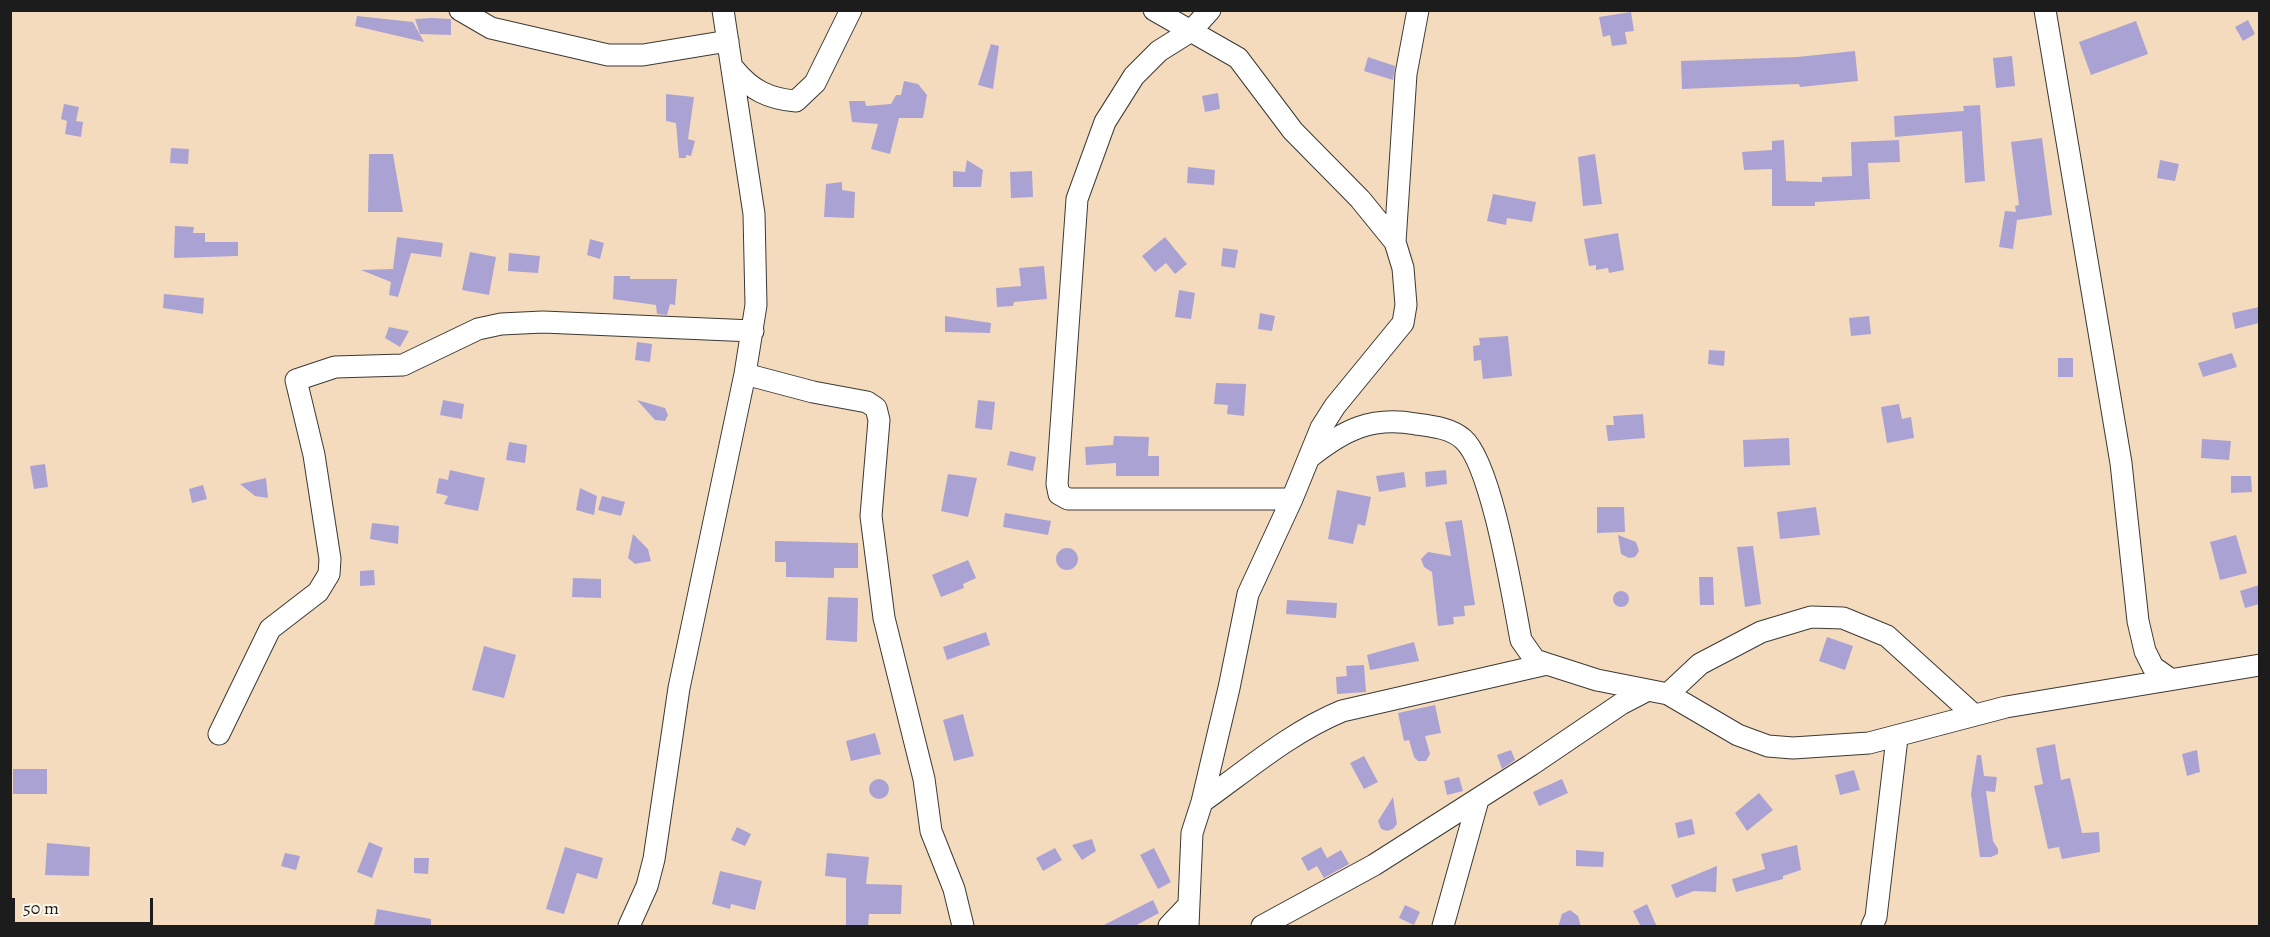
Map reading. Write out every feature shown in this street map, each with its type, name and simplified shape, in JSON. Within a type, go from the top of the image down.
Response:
[{"type":"street","points":[[460,10],[491,28],[608,55],[642,55],[728,41]]},
{"type":"street","points":[[734,69],[747,85],[780,100],[796,100],[815,83],[851,10]]},
{"type":"street","points":[[1154,10],[1238,58],[1293,131],[1360,199],[1395,242],[1403,268],[1406,305],[1403,323],[1335,406],[1321,428],[1292,499],[1248,594],[1202,802],[1192,833],[1188,917],[1169,927]]},
{"type":"street","points":[[1210,10],[1191,31],[1159,51],[1134,76],[1105,122],[1075,205],[1057,483],[1059,494],[1068,499],[1292,499]]},
{"type":"street","points":[[1395,242],[1401,180],[1404,91],[1418,10]]},
{"type":"street","points":[[2045,10],[2121,464],[2138,621],[2145,651],[2153,667],[2170,679]]},
{"type":"street","points":[[634,924],[654,859],[679,688],[753,331],[757,278],[756,247],[734,69],[724,12]]},
{"type":"street","points":[[219,734],[270,629],[318,592],[329,574],[330,559],[314,455],[296,380],[335,367],[403,365],[478,329],[501,324],[543,322],[753,331]]},
{"type":"street","points":[[745,374],[813,392],[867,402],[876,408],[879,420],[871,516],[884,618],[924,779],[931,831],[954,889],[963,927]]},
{"type":"street","points":[[1310,457],[1340,433],[1367,425],[1402,421],[1442,428],[1462,437],[1481,466],[1506,562],[1521,640],[1535,660],[1646,691],[1668,694],[1719,725],[1768,746],[1793,748],[1858,744],[1898,738],[2006,707],[2259,665]]},
{"type":"street","points":[[1668,694],[1700,664],[1761,632],[1811,617],[1843,618],[1887,636],[1974,715]]},
{"type":"street","points":[[1202,802],[1284,743],[1322,719],[1342,711],[1547,664]]},
{"type":"street","points":[[1262,927],[1333,889],[1478,800],[1621,704],[1646,691]]},
{"type":"street","points":[[1872,927],[1876,917],[1898,738]]},
{"type":"street","points":[[1443,927],[1478,800]]},
{"type":"building","points":[[1631,12],[1634,31],[1625,32],[1627,44],[1612,46],[1610,35],[1603,37],[1599,17]]},
{"type":"building","points":[[357,16],[413,22],[424,42],[355,26]]},
{"type":"building","points":[[415,19],[451,19],[451,35],[420,34]]},
{"type":"building","points":[[2248,20],[2255,34],[2243,41],[2235,27]]},
{"type":"building","points":[[2136,21],[2148,54],[2091,75],[2079,42]]},
{"type":"building","points":[[991,44],[999,46],[993,89],[978,85]]},
{"type":"building","points":[[1855,51],[1858,81],[1800,87],[1799,84],[1682,89],[1681,61],[1797,57]]},
{"type":"building","points":[[2012,56],[2015,86],[1996,88],[1993,58]]},
{"type":"building","points":[[1368,57],[1395,66],[1393,80],[1364,71]]},
{"type":"building","points":[[904,81],[918,84],[927,95],[923,118],[899,118],[890,154],[871,149],[878,124],[852,122],[849,101],[865,101],[866,106],[891,104],[896,95],[901,95]]},
{"type":"building","points":[[1218,93],[1220,109],[1205,112],[1202,96]]},
{"type":"building","points":[[666,94],[694,97],[688,139],[695,141],[691,156],[686,155],[686,158],[679,158],[676,123],[666,121]]},
{"type":"building","points":[[64,104],[79,107],[76,121],[83,122],[81,137],[65,134],[67,121],[61,119]]},
{"type":"building","points":[[1980,105],[1985,181],[1965,183],[1962,131],[1895,137],[1894,116],[1964,111],[1963,106]]},
{"type":"building","points":[[2042,138],[2052,215],[2017,220],[2013,249],[1999,247],[2005,211],[2016,212],[2015,206],[2019,205],[2011,142]]},
{"type":"building","points":[[1784,140],[1786,181],[1822,182],[1822,177],[1852,176],[1851,142],[1899,140],[1900,162],[1868,163],[1870,199],[1815,202],[1815,206],[1772,206],[1772,169],[1744,170],[1742,152],[1772,150],[1772,141]]},
{"type":"building","points":[[171,148],[189,149],[188,164],[170,163]]},
{"type":"building","points":[[369,154],[393,154],[403,212],[368,212]]},
{"type":"building","points":[[1595,154],[1602,204],[1583,206],[1578,157]]},
{"type":"building","points":[[967,160],[983,170],[981,187],[953,187],[953,171],[965,172]]},
{"type":"building","points":[[2160,160],[2179,164],[2175,181],[2157,178]]},
{"type":"building","points":[[1188,167],[1215,170],[1214,185],[1187,183]]},
{"type":"building","points":[[1032,171],[1033,197],[1011,198],[1010,172]]},
{"type":"building","points":[[842,182],[842,190],[855,192],[854,218],[824,217],[826,184]]},
{"type":"building","points":[[1493,194],[1536,202],[1532,222],[1507,218],[1506,225],[1487,221]]},
{"type":"building","points":[[175,226],[194,227],[193,233],[205,233],[205,242],[238,242],[238,256],[174,258]]},
{"type":"building","points":[[1618,233],[1624,270],[1609,273],[1608,268],[1596,270],[1596,265],[1589,266],[1584,239]]},
{"type":"building","points":[[397,237],[443,243],[441,257],[411,253],[398,297],[389,295],[391,282],[361,270],[393,269]]},
{"type":"building","points":[[1165,237],[1187,264],[1175,274],[1166,263],[1155,272],[1142,256]]},
{"type":"building","points":[[590,239],[604,243],[600,259],[587,255]]},
{"type":"building","points":[[1223,248],[1238,250],[1235,268],[1221,266]]},
{"type":"building","points":[[470,252],[496,257],[489,295],[462,290]]},
{"type":"building","points":[[509,253],[540,256],[538,273],[508,271]]},
{"type":"building","points":[[1044,266],[1047,299],[1014,302],[1013,306],[997,307],[996,288],[1021,286],[1019,268]]},
{"type":"building","points":[[614,276],[630,276],[630,279],[677,279],[675,305],[670,304],[667,315],[657,314],[656,305],[613,299]]},
{"type":"building","points":[[1179,290],[1195,293],[1191,319],[1175,317]]},
{"type":"building","points":[[164,294],[204,298],[203,314],[163,308]]},
{"type":"building","points":[[2259,307],[2259,323],[2235,329],[2232,313]]},
{"type":"building","points":[[1260,313],[1275,316],[1272,331],[1258,329]]},
{"type":"building","points":[[945,316],[991,323],[990,333],[945,332]]},
{"type":"building","points":[[1869,316],[1871,334],[1851,336],[1849,318]]},
{"type":"building","points":[[389,327],[409,331],[400,347],[385,338]]},
{"type":"building","points":[[1508,336],[1512,376],[1483,379],[1481,360],[1474,361],[1473,346],[1480,345],[1479,338]]},
{"type":"building","points":[[637,342],[652,344],[650,362],[635,360]]},
{"type":"building","points":[[1709,350],[1725,351],[1724,366],[1708,364]]},
{"type":"building","points":[[2232,353],[2237,367],[2203,377],[2198,363]]},
{"type":"building","points":[[2058,358],[2073,358],[2073,377],[2058,377]]},
{"type":"building","points":[[1216,383],[1246,384],[1244,416],[1227,414],[1228,405],[1214,404]]},
{"type":"building","points":[[443,400],[464,404],[462,419],[440,415]]},
{"type":"building","points":[[637,400],[665,408],[668,415],[665,421],[655,420]]},
{"type":"building","points":[[978,400],[995,402],[992,430],[975,428]]},
{"type":"building","points":[[1899,404],[1902,419],[1911,417],[1914,438],[1887,443],[1881,407]]},
{"type":"building","points":[[1643,414],[1645,438],[1608,441],[1606,425],[1614,425],[1613,416]]},
{"type":"building","points":[[1114,436],[1149,437],[1148,456],[1159,456],[1159,476],[1116,476],[1116,463],[1086,465],[1085,447],[1113,445]]},
{"type":"building","points":[[1789,438],[1790,465],[1744,467],[1743,440]]},
{"type":"building","points":[[2202,439],[2231,441],[2229,460],[2201,458]]},
{"type":"building","points":[[509,442],[527,445],[525,463],[506,460]]},
{"type":"building","points":[[1010,451],[1036,457],[1033,471],[1007,465]]},
{"type":"building","points":[[45,464],[48,487],[34,489],[30,466]]},
{"type":"building","points":[[450,470],[485,478],[478,511],[444,504],[448,496],[436,493],[439,478],[448,480]]},
{"type":"building","points":[[1446,470],[1447,484],[1426,487],[1425,472]]},
{"type":"building","points":[[1404,472],[1406,487],[1379,492],[1376,476]]},
{"type":"building","points":[[948,474],[977,478],[968,517],[941,511]]},
{"type":"building","points":[[2231,476],[2251,476],[2252,492],[2231,493]]},
{"type":"building","points":[[266,478],[268,498],[255,496],[240,484]]},
{"type":"building","points":[[203,485],[207,499],[192,503],[189,489]]},
{"type":"building","points":[[580,488],[597,496],[594,515],[576,510]]},
{"type":"building","points":[[1337,490],[1371,497],[1365,526],[1358,524],[1353,544],[1328,539]]},
{"type":"building","points":[[602,496],[625,502],[621,516],[598,510]]},
{"type":"building","points":[[1597,507],[1624,507],[1625,532],[1597,533]]},
{"type":"building","points":[[1816,507],[1820,535],[1780,539],[1777,512]]},
{"type":"building","points":[[1005,513],[1051,521],[1048,535],[1003,527]]},
{"type":"building","points":[[1462,520],[1475,605],[1464,606],[1465,616],[1453,617],[1454,624],[1438,626],[1432,572],[1424,567],[1421,559],[1428,552],[1451,556],[1445,522]]},
{"type":"building","points":[[372,523],[399,526],[398,544],[370,539]]},
{"type":"building","points":[[633,534],[648,549],[651,561],[635,564],[628,558]]},
{"type":"building","points":[[1618,535],[1636,542],[1639,551],[1635,557],[1629,558],[1621,554]]},
{"type":"building","points":[[2236,535],[2247,573],[2220,580],[2210,542]]},
{"type":"building","points":[[775,541],[858,543],[858,568],[834,568],[834,578],[786,577],[786,562],[775,562]]},
{"type":"building","points":[[1753,546],[1761,604],[1745,607],[1737,547]]},
{"type":"building","points":[[1067,548],[1077,555],[1078,559],[1071,569],[1067,570],[1057,563],[1056,559],[1063,549]]},
{"type":"building","points":[[968,560],[976,578],[963,584],[964,588],[941,597],[932,575]]},
{"type":"building","points":[[374,570],[375,585],[360,586],[360,571]]},
{"type":"building","points":[[1699,577],[1713,577],[1714,605],[1700,605]]},
{"type":"building","points":[[573,578],[601,579],[601,598],[572,597]]},
{"type":"building","points":[[2259,585],[2259,604],[2245,608],[2240,591]]},
{"type":"building","points":[[1621,591],[1627,593],[1629,599],[1627,605],[1621,607],[1615,605],[1613,599],[1615,593]]},
{"type":"building","points":[[828,597],[858,598],[857,642],[826,640]]},
{"type":"building","points":[[1287,600],[1337,603],[1336,618],[1286,614]]},
{"type":"building","points":[[986,632],[990,645],[947,660],[943,647]]},
{"type":"building","points":[[1827,637],[1853,646],[1845,670],[1819,661]]},
{"type":"building","points":[[1414,642],[1419,661],[1370,670],[1367,655]]},
{"type":"building","points":[[484,646],[516,655],[504,698],[472,690]]},
{"type":"building","points":[[1364,665],[1366,692],[1337,694],[1336,677],[1347,676],[1346,666]]},
{"type":"building","points":[[1435,705],[1441,733],[1425,736],[1430,754],[1426,761],[1418,761],[1414,757],[1409,740],[1404,741],[1398,713]]},
{"type":"building","points":[[963,714],[974,756],[954,761],[943,720]]},
{"type":"building","points":[[875,733],[881,754],[851,761],[846,741]]},
{"type":"building","points":[[2055,744],[2061,780],[2070,778],[2082,833],[2099,832],[2100,852],[2062,859],[2059,847],[2048,849],[2034,786],[2043,784],[2036,748]]},
{"type":"building","points":[[1511,750],[1515,760],[1502,769],[1497,755]]},
{"type":"building","points":[[2197,750],[2200,772],[2187,776],[2182,754]]},
{"type":"building","points":[[1977,755],[1981,755],[1984,776],[1997,777],[1995,792],[1986,791],[1993,841],[1998,849],[1998,854],[1991,857],[1980,857],[1971,794]]},
{"type":"building","points":[[1364,756],[1378,782],[1364,789],[1350,763]]},
{"type":"building","points":[[13,769],[47,769],[47,794],[13,794]]},
{"type":"building","points":[[1854,770],[1860,790],[1840,795],[1835,775]]},
{"type":"building","points":[[1459,777],[1463,791],[1447,795],[1444,781]]},
{"type":"building","points":[[879,779],[886,782],[889,789],[886,796],[879,799],[872,796],[869,789],[872,782]]},
{"type":"building","points":[[1562,779],[1568,793],[1539,806],[1533,792]]},
{"type":"building","points":[[1759,793],[1773,810],[1747,831],[1735,813]]},
{"type":"building","points":[[1393,797],[1397,824],[1393,829],[1387,831],[1381,829],[1378,821]]},
{"type":"building","points":[[1692,819],[1695,834],[1678,838],[1675,823]]},
{"type":"building","points":[[737,827],[751,834],[745,846],[731,840]]},
{"type":"building","points":[[1092,839],[1096,851],[1082,860],[1072,845]]},
{"type":"building","points":[[369,842],[383,848],[372,878],[357,872]]},
{"type":"building","points":[[47,843],[90,847],[89,876],[45,875]]},
{"type":"building","points":[[1797,845],[1801,870],[1783,876],[1783,879],[1736,892],[1732,879],[1765,869],[1761,854]]},
{"type":"building","points":[[565,847],[603,858],[597,879],[577,873],[564,914],[546,909]]},
{"type":"building","points":[[1321,847],[1327,858],[1341,850],[1349,864],[1324,878],[1317,866],[1308,871],[1301,858]]},
{"type":"building","points":[[1055,848],[1062,860],[1043,871],[1036,858]]},
{"type":"building","points":[[1154,848],[1171,882],[1158,889],[1140,855]]},
{"type":"building","points":[[1576,850],[1604,852],[1603,867],[1576,866]]},
{"type":"building","points":[[285,853],[300,856],[296,870],[281,866]]},
{"type":"building","points":[[827,853],[869,857],[866,884],[902,885],[901,914],[869,914],[868,927],[846,927],[846,878],[825,876]]},
{"type":"building","points":[[414,858],[429,858],[428,874],[414,873]]},
{"type":"building","points":[[1717,866],[1716,892],[1694,891],[1676,898],[1671,885]]},
{"type":"building","points":[[720,871],[762,881],[755,910],[731,904],[730,909],[712,904]]},
{"type":"building","points":[[1153,900],[1159,913],[1133,927],[1100,927]]},
{"type":"building","points":[[1647,904],[1657,927],[1641,927],[1633,911]]},
{"type":"building","points":[[1405,905],[1420,912],[1414,925],[1399,918]]},
{"type":"building","points":[[377,909],[431,919],[431,927],[374,927]]},
{"type":"building","points":[[1570,910],[1578,916],[1581,927],[1558,927],[1562,914]]}]
